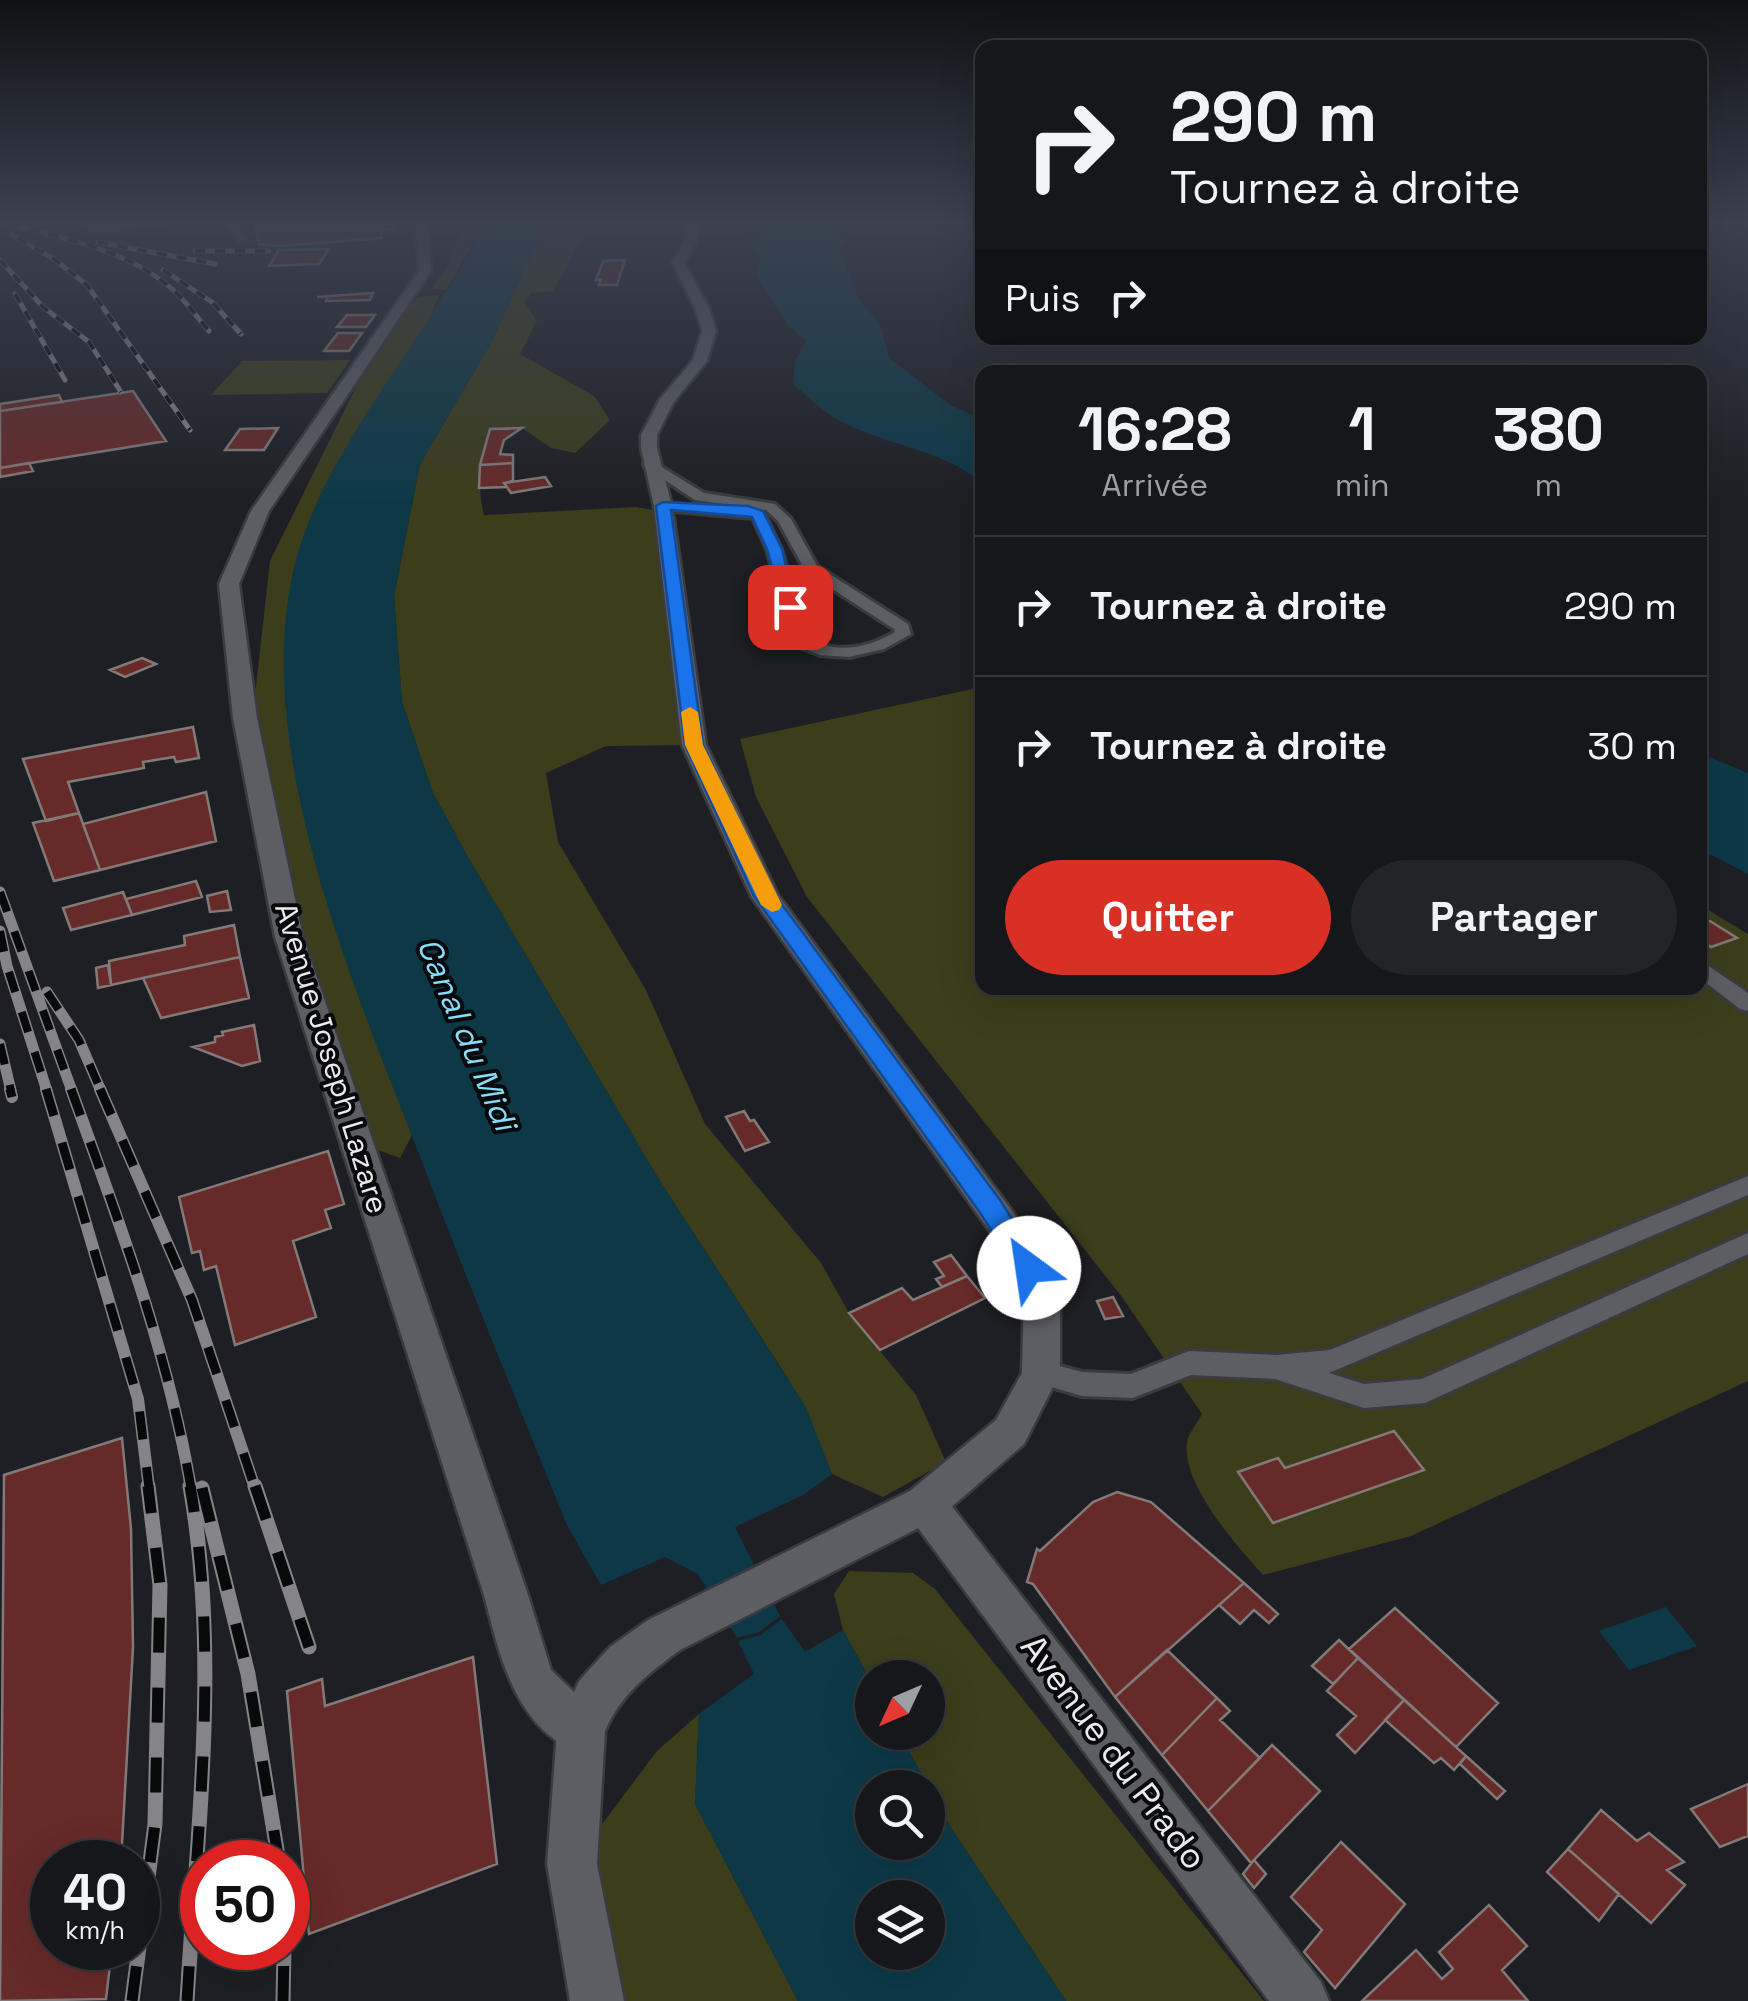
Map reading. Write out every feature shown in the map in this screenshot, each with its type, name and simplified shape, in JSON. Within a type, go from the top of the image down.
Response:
[{"type":"street","name":"Avenue Joseph Lazare","points":[[393,317],[260,510],[229,584],[245,718],[289,937],[506,1594],[526,1668],[535,1686],[580,1731]]},
{"type":"street","points":[[596,2001],[572,1864],[580,1731],[596,1697],[626,1662],[664,1635],[925,1504],[1010,1432],[1041,1372],[1042,1289],[997,1215],[765,896],[694,745],[663,506],[650,464],[650,435],[666,402],[700,361],[709,331],[705,317]]},
{"type":"street","name":"Avenue du Prado","points":[[925,1504],[1302,2001]]},
{"type":"lane","points":[[650,464],[700,497],[770,507],[784,519],[811,569],[902,627],[903,634],[892,642],[854,651],[806,646],[798,636],[774,549],[758,514],[748,510],[663,506]]},
{"type":"lane","points":[[1707,972],[1748,1004]]},
{"type":"lane","points":[[1041,1372],[1082,1384],[1132,1386],[1190,1363],[1276,1366],[1333,1360],[1748,1185]]},
{"type":"lane","points":[[1276,1366],[1364,1396],[1425,1390],[1748,1243]]},
{"type":"green space","points":[[403,317],[431,317],[285,702],[321,884],[412,1135],[400,1158],[375,1149],[311,964],[273,815],[255,695],[270,561],[356,387]]},
{"type":"green space","points":[[503,317],[535,317],[537,321],[520,354],[594,396],[610,420],[575,453],[551,448],[522,428],[490,429],[481,472],[484,515],[636,507],[664,512],[694,745],[606,746],[546,773],[558,842],[646,990],[705,1124],[821,1263],[849,1313],[916,1395],[946,1462],[883,1497],[832,1474],[787,1377],[658,1178],[469,859],[433,793],[402,702],[394,596],[420,464]]},
{"type":"green space","points":[[350,360],[327,393],[211,395],[242,361]]},
{"type":"green space","points":[[975,689],[975,995],[1707,995],[1707,909],[1748,934],[1748,1381],[1411,1536],[1263,1575],[1213,1513],[1193,1476],[1187,1442],[1202,1414],[1122,1297],[807,897],[756,797],[740,739]]},
{"type":"green space","points":[[849,1571],[913,1573],[935,1589],[1264,2001],[1066,2001],[945,1817],[945,1770],[919,1770],[908,1750],[945,1750],[945,1660],[859,1660],[843,1630],[834,1594]]},
{"type":"green space","points":[[699,1714],[695,1804],[798,2001],[597,2001],[572,1864],[657,1751]]},
{"type":"water","name":"Canal du Midi","points":[[429,317],[503,317],[420,464],[394,596],[402,702],[433,793],[469,859],[658,1178],[806,1407],[832,1474],[803,1495],[735,1527],[780,1616],[759,1632],[737,1638],[698,1574],[665,1557],[601,1585],[567,1525],[473,1293],[336,933],[312,853],[294,771],[285,691],[286,615],[301,543],[346,447]]},
{"type":"water","points":[[783,317],[874,317],[880,325],[889,358],[952,406],[975,416],[975,478],[947,461],[868,434],[825,411],[793,384],[795,361],[806,341]]},
{"type":"water","points":[[1707,756],[1748,773],[1748,874],[1707,853]]},
{"type":"water","points":[[1666,1607],[1697,1646],[1629,1670],[1599,1631]]},
{"type":"water","points":[[782,1619],[805,1652],[843,1630],[859,1660],[855,1660],[855,1750],[908,1750],[919,1770],[855,1770],[855,1860],[945,1860],[945,1817],[1066,2001],[798,2001],[695,1804],[699,1714],[754,1674],[738,1641],[761,1635]]},
{"type":"building","points":[[345,317],[373,317],[366,327],[337,327]]},
{"type":"building","points":[[338,333],[362,333],[349,351],[324,351]]},
{"type":"building","points":[[133,391],[166,441],[0,468],[0,411]]},
{"type":"building","points":[[59,395],[62,402],[0,411],[0,404]]},
{"type":"building","points":[[278,428],[264,450],[225,450],[240,429]]},
{"type":"building","points":[[522,428],[504,440],[500,454],[513,455],[513,463],[480,465],[490,429]]},
{"type":"building","points":[[29,463],[33,471],[0,477],[0,468]]},
{"type":"building","points":[[513,463],[513,481],[504,483],[507,487],[479,488],[480,465]]},
{"type":"building","points":[[545,477],[551,486],[511,493],[504,483]]},
{"type":"building","points":[[142,658],[156,664],[125,677],[110,670]]},
{"type":"building","points":[[193,727],[199,758],[143,762],[144,768],[68,782],[79,813],[46,821],[23,759]]},
{"type":"building","points":[[206,792],[216,841],[100,870],[83,824]]},
{"type":"building","points":[[79,813],[100,870],[54,881],[33,823]]},
{"type":"building","points":[[196,881],[202,897],[132,915],[126,899]]},
{"type":"building","points":[[227,891],[231,910],[210,912],[207,896]]},
{"type":"building","points":[[123,892],[132,915],[71,930],[63,908]]},
{"type":"building","points":[[1707,922],[1737,938],[1711,947],[1707,944]]},
{"type":"building","points":[[234,925],[240,957],[111,985],[109,961],[185,945],[184,936]]},
{"type":"building","points":[[240,957],[249,998],[161,1018],[143,978]]},
{"type":"building","points":[[108,965],[111,985],[98,988],[96,968]]},
{"type":"building","points":[[254,1025],[260,1061],[242,1066],[193,1047],[215,1042],[222,1032]]},
{"type":"building","points":[[744,1111],[769,1142],[745,1151],[726,1117]]},
{"type":"building","points":[[328,1151],[344,1204],[325,1210],[331,1228],[293,1241],[316,1317],[235,1345],[216,1266],[204,1270],[200,1251],[192,1253],[179,1197]]},
{"type":"building","points":[[951,1255],[967,1276],[942,1287],[936,1279],[944,1276],[934,1262]]},
{"type":"building","points":[[967,1276],[985,1298],[880,1350],[849,1313],[902,1288],[913,1300]]},
{"type":"building","points":[[1113,1297],[1123,1316],[1105,1319],[1097,1301]]},
{"type":"building","points":[[1394,1431],[1424,1470],[1273,1523],[1238,1472],[1278,1458],[1285,1468]]},
{"type":"building","points":[[122,1438],[131,1529],[133,1647],[122,1840],[30,1840],[30,1970],[109,1970],[106,1999],[0,2001],[4,1475]]},
{"type":"building","points":[[1117,1492],[1151,1502],[1244,1583],[1115,1697],[1033,1584],[1027,1582],[1037,1549],[1040,1551],[1093,1502]]},
{"type":"building","points":[[1244,1583],[1278,1614],[1269,1623],[1254,1610],[1240,1624],[1219,1605]]},
{"type":"building","points":[[1395,1608],[1498,1703],[1456,1747],[1349,1649]]},
{"type":"building","points":[[1339,1640],[1358,1658],[1333,1684],[1312,1666]]},
{"type":"building","points":[[1167,1650],[1217,1698],[1162,1755],[1115,1697]]},
{"type":"building","points":[[473,1657],[497,1864],[310,1934],[310,1840],[300,1840],[287,1691],[322,1679],[325,1706]]},
{"type":"building","points":[[1358,1658],[1404,1700],[1355,1753],[1337,1735],[1356,1716],[1327,1691]]},
{"type":"building","points":[[1217,1698],[1230,1711],[1220,1720],[1260,1758],[1208,1811],[1162,1755]]},
{"type":"building","points":[[1404,1700],[1466,1756],[1454,1770],[1441,1758],[1434,1763],[1385,1720]]},
{"type":"building","points":[[1272,1745],[1320,1791],[1251,1863],[1208,1811]]},
{"type":"building","points":[[1466,1756],[1505,1791],[1497,1799],[1460,1764]]},
{"type":"building","points":[[1748,1784],[1748,1836],[1720,1847],[1691,1809]]},
{"type":"building","points":[[1601,1810],[1637,1841],[1649,1833],[1684,1862],[1667,1870],[1685,1885],[1651,1923],[1568,1849]]},
{"type":"building","points":[[1341,1842],[1405,1904],[1335,1988],[1304,1952],[1322,1930],[1291,1897]]},
{"type":"building","points":[[1568,1849],[1619,1894],[1599,1921],[1547,1872]]},
{"type":"building","points":[[1254,1860],[1266,1874],[1254,1888],[1243,1874]]},
{"type":"building","points":[[1489,1905],[1527,1946],[1502,1970],[1528,2001],[1362,2001],[1416,1950],[1442,1979],[1453,1969],[1439,1952]]},
{"type":"railway","points":[[29,317],[65,380]]},
{"type":"railway","points":[[57,317],[89,342],[121,392]]},
{"type":"railway","points":[[110,317],[190,430]]},
{"type":"railway","points":[[198,317],[209,331]]},
{"type":"railway","points":[[226,317],[241,334]]},
{"type":"railway","points":[[0,892],[72,1091]]},
{"type":"railway","points":[[0,931],[7,966],[47,1091]]},
{"type":"railway","points":[[47,992],[79,1040],[101,1091]]},
{"type":"railway","points":[[0,1044],[11,1091]]},
{"type":"railway","points":[[10,1089],[12,1097]]},
{"type":"railway","points":[[46,1089],[138,1399],[149,1488]]},
{"type":"railway","points":[[71,1089],[155,1335],[191,1488]]},
{"type":"railway","points":[[100,1089],[192,1300],[255,1488]]},
{"type":"railway","points":[[132,2001],[155,1824],[160,1585],[148,1486]]},
{"type":"railway","points":[[187,2001],[205,1678],[204,1614],[190,1486]]},
{"type":"railway","points":[[255,1486],[309,1647]]},
{"type":"railway","points":[[202,1488],[248,1674],[275,1840]]},
{"type":"railway","points":[[283,2001],[284,1970]]},
{"type":"slow traffic","points":[[690,712],[694,745],[772,905]]},
{"type":"route","points":[[790,607],[774,549],[758,514],[748,510],[663,506],[694,745],[765,896],[991,1207],[1029,1268]]}]
